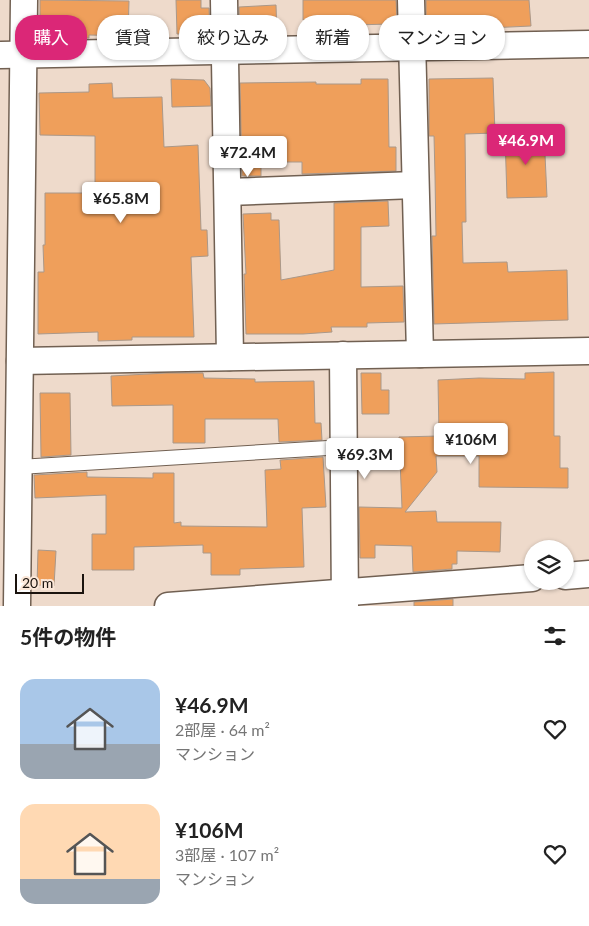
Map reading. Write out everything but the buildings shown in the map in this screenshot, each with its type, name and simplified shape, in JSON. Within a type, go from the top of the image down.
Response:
[{"type":"street","points":[[17,606],[19,467],[14,348],[12,54],[24,0]]},
{"type":"street","points":[[224,0],[224,15]]},
{"type":"street","points":[[411,0],[411,15]]},
{"type":"street","points":[[505,46],[589,44]]},
{"type":"street","points":[[287,50],[379,49]]},
{"type":"street","points":[[12,54],[179,52]]},
{"type":"street","points":[[225,60],[230,357]]},
{"type":"street","points":[[412,60],[420,354]]},
{"type":"street","points":[[228,192],[415,185]]},
{"type":"street","points":[[14,348],[230,357],[589,351]]},
{"type":"street","points":[[343,355],[345,599]]},
{"type":"street","points":[[574,575],[589,574]]},
{"type":"street","points":[[168,606],[345,599],[524,579]]},
{"type":"lane","points":[[19,467],[344,446]]}]
